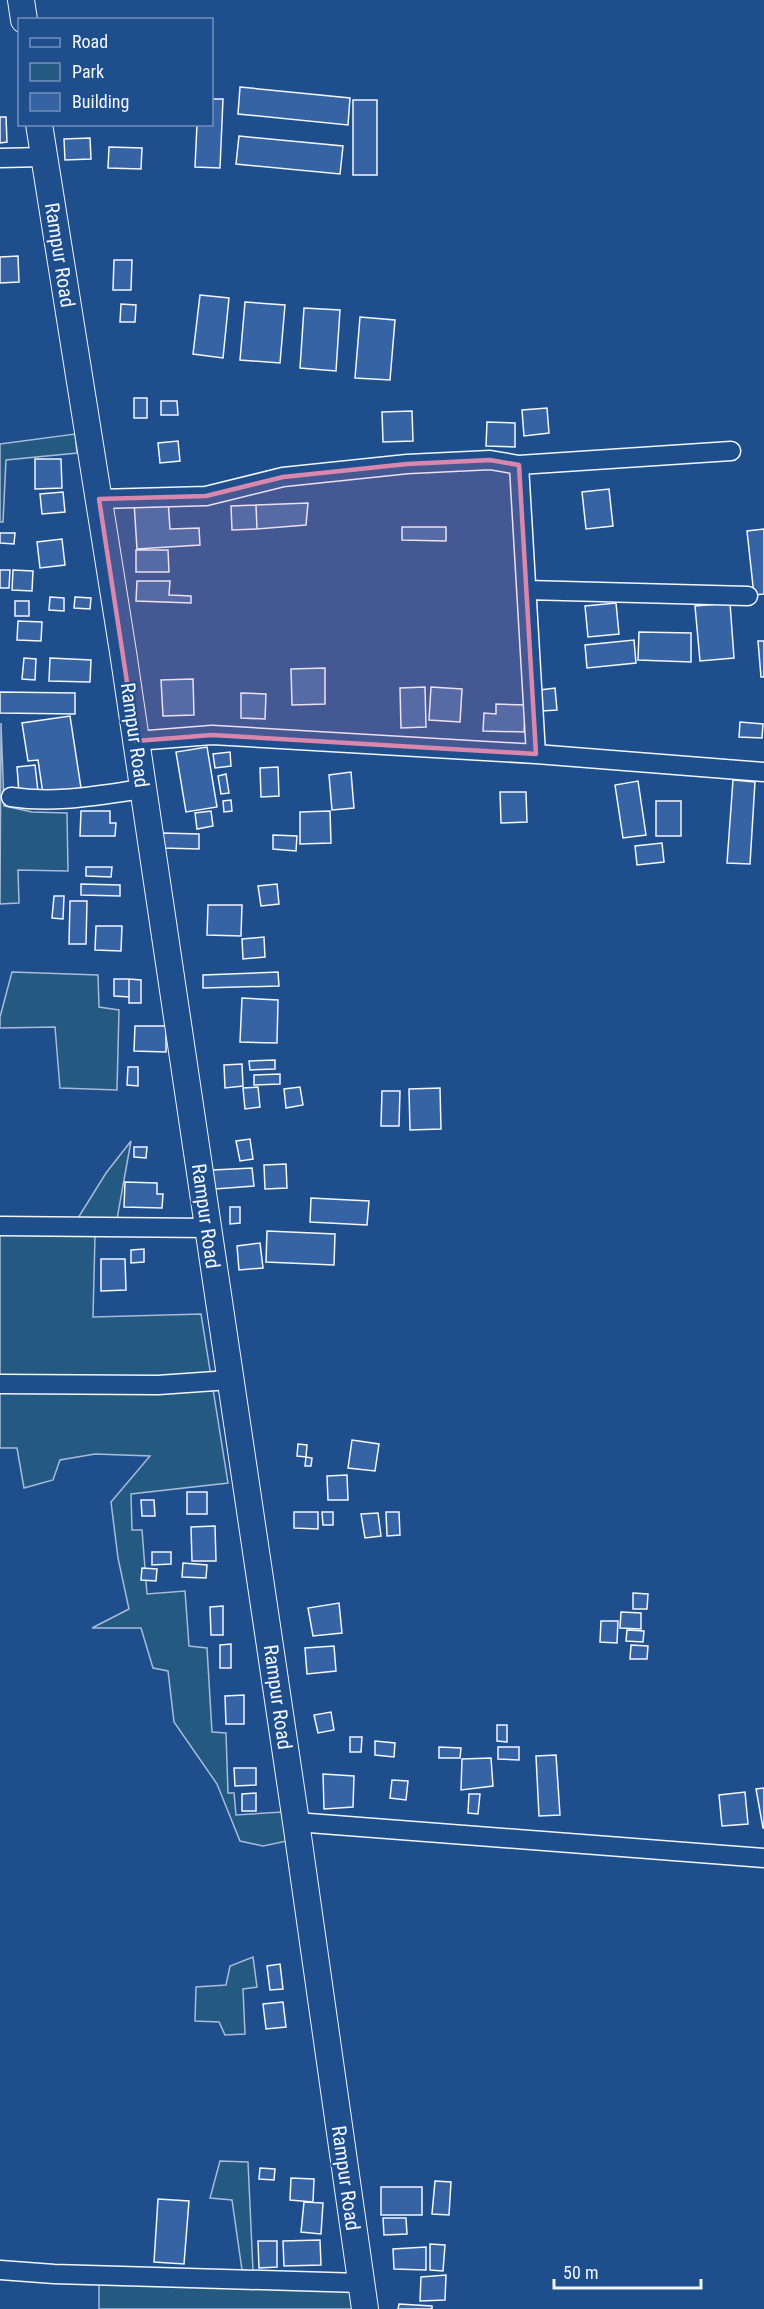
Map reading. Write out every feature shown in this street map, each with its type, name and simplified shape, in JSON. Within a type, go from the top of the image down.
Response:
[{"type":"main road","points":[[21,0],[24,18]]},
{"type":"main road","name":"Rampur Road","points":[[39,126],[136,741],[296,1822],[365,2309]]},
{"type":"street","points":[[0,158],[43,157]]},
{"type":"street","points":[[99,499],[206,496],[283,477],[407,464],[490,460],[519,465],[731,451]]},
{"type":"street","points":[[519,465],[536,754]]},
{"type":"street","points":[[527,590],[748,596]]},
{"type":"street","points":[[136,741],[212,735],[536,754],[764,772]]},
{"type":"street","points":[[11,797],[61,801],[143,789]]},
{"type":"street","points":[[0,1226],[208,1228]]},
{"type":"street","points":[[0,1384],[158,1386],[230,1380]]},
{"type":"street","points":[[296,1822],[764,1858]]},
{"type":"street","points":[[0,2270],[54,2274],[361,2283]]},
{"type":"highlighted area","points":[[490,460],[519,465],[536,754],[212,735],[136,741],[99,499],[206,496],[283,477],[407,464]]},
{"type":"green space","points":[[75,434],[77,453],[6,460],[3,522],[0,522],[0,444]]},
{"type":"green space","points":[[1,723],[4,806],[32,812],[67,813],[68,871],[18,870],[19,903],[0,904]]},
{"type":"green space","points":[[12,972],[98,975],[99,1007],[119,1010],[117,1090],[60,1088],[55,1027],[0,1028],[0,1017]]},
{"type":"green space","points":[[131,1141],[117,1219],[78,1218],[106,1173]]},
{"type":"green space","points":[[0,1235],[95,1236],[93,1317],[201,1314],[228,1483],[131,1494],[132,1530],[142,1530],[147,1594],[185,1591],[189,1646],[207,1648],[212,1732],[226,1733],[228,1793],[234,1793],[236,1815],[282,1812],[287,1841],[263,1846],[240,1841],[217,1784],[174,1722],[168,1671],[153,1668],[141,1628],[92,1628],[129,1609],[118,1558],[111,1502],[150,1456],[95,1454],[60,1460],[53,1480],[24,1488],[17,1448],[0,1448]]},
{"type":"green space","points":[[253,1957],[257,1987],[243,1989],[245,2034],[225,2035],[219,2022],[195,2021],[196,1987],[226,1985],[230,1966]]},
{"type":"green space","points":[[220,2161],[248,2162],[253,2271],[242,2270],[232,2200],[210,2198]]},
{"type":"green space","points":[[99,2281],[352,2289],[354,2309],[99,2309]]},
{"type":"building","points":[[240,87],[350,98],[348,125],[238,114]]},
{"type":"building","points":[[213,99],[223,99],[220,168],[195,167],[197,126],[213,126]]},
{"type":"building","points":[[353,100],[377,100],[377,175],[353,175]]},
{"type":"building","points":[[0,117],[6,117],[7,142],[0,143]]},
{"type":"building","points":[[239,136],[343,146],[340,174],[236,164]]},
{"type":"building","points":[[90,138],[91,159],[65,160],[64,139]]},
{"type":"building","points":[[109,147],[142,148],[141,169],[108,168]]},
{"type":"building","points":[[18,256],[19,282],[0,283],[0,257]]},
{"type":"building","points":[[114,260],[132,260],[131,290],[113,290]]},
{"type":"building","points":[[200,295],[229,298],[223,358],[193,354]]},
{"type":"building","points":[[245,302],[285,305],[280,363],[240,360]]},
{"type":"building","points":[[121,304],[136,305],[135,322],[120,322]]},
{"type":"building","points":[[304,308],[340,310],[336,371],[300,368]]},
{"type":"building","points":[[360,317],[395,320],[390,380],[355,378]]},
{"type":"building","points":[[134,398],[147,398],[147,418],[134,418]]},
{"type":"building","points":[[161,401],[177,401],[178,415],[161,415]]},
{"type":"building","points":[[547,408],[549,433],[524,436],[522,410]]},
{"type":"building","points":[[412,411],[413,441],[383,442],[382,412]]},
{"type":"building","points":[[487,422],[515,423],[515,447],[486,446]]},
{"type":"building","points":[[178,441],[180,461],[160,463],[158,443]]},
{"type":"building","points":[[35,459],[61,459],[62,488],[35,489]]},
{"type":"building","points":[[609,489],[613,526],[586,529],[582,492]]},
{"type":"building","points":[[63,492],[65,512],[42,514],[40,494]]},
{"type":"building","points":[[168,499],[170,529],[199,528],[200,545],[137,549],[134,502]]},
{"type":"building","points":[[308,503],[306,525],[257,529],[256,505]]},
{"type":"building","points":[[256,505],[257,529],[232,530],[231,506]]},
{"type":"building","points":[[402,527],[446,527],[446,541],[402,540]]},
{"type":"building","points":[[764,529],[764,594],[754,595],[747,531]]},
{"type":"building","points":[[0,533],[15,533],[14,544],[0,543]]},
{"type":"building","points":[[62,539],[65,565],[40,568],[37,542]]},
{"type":"building","points":[[136,550],[168,550],[169,572],[136,572]]},
{"type":"building","points":[[0,570],[10,570],[9,588],[0,588]]},
{"type":"building","points":[[13,570],[33,571],[32,591],[12,590]]},
{"type":"building","points":[[137,581],[170,581],[169,595],[191,596],[191,603],[136,601]]},
{"type":"building","points":[[50,597],[64,598],[64,611],[49,610]]},
{"type":"building","points":[[75,597],[91,598],[90,609],[74,608]]},
{"type":"building","points":[[15,601],[29,601],[29,616],[15,616]]},
{"type":"building","points":[[616,603],[619,634],[588,637],[585,606]]},
{"type":"building","points":[[730,603],[734,658],[700,661],[695,606]]},
{"type":"building","points":[[18,621],[42,622],[41,641],[17,640]]},
{"type":"building","points":[[639,632],[691,633],[691,662],[638,660]]},
{"type":"building","points":[[634,640],[636,663],[587,668],[585,645]]},
{"type":"building","points":[[758,641],[764,641],[764,677],[761,677]]},
{"type":"building","points":[[24,658],[36,659],[35,680],[22,679]]},
{"type":"building","points":[[50,658],[91,660],[90,682],[49,681]]},
{"type":"building","points":[[325,668],[325,704],[292,705],[291,669]]},
{"type":"building","points":[[193,679],[194,715],[163,716],[161,680]]},
{"type":"building","points":[[425,687],[426,727],[401,728],[400,688]]},
{"type":"building","points":[[431,687],[462,689],[460,722],[429,720]]},
{"type":"building","points":[[555,688],[557,710],[542,711],[540,690]]},
{"type":"building","points":[[0,692],[75,693],[75,714],[0,713]]},
{"type":"building","points":[[241,693],[266,694],[265,719],[241,718]]},
{"type":"building","points":[[496,704],[526,705],[524,732],[483,731],[484,713],[496,714]]},
{"type":"building","points":[[70,716],[81,788],[43,794],[38,760],[28,761],[22,723]]},
{"type":"building","points":[[740,722],[763,724],[762,738],[739,737]]},
{"type":"building","points":[[207,747],[217,807],[186,812],[176,752]]},
{"type":"building","points":[[230,752],[231,766],[215,768],[213,754]]},
{"type":"building","points":[[35,765],[38,791],[19,793],[17,767]]},
{"type":"building","points":[[278,767],[279,796],[261,797],[260,768]]},
{"type":"building","points":[[351,772],[354,808],[332,810],[329,775]]},
{"type":"building","points":[[226,774],[229,793],[221,794],[218,776]]},
{"type":"building","points":[[733,780],[755,782],[750,864],[727,863]]},
{"type":"building","points":[[638,781],[646,835],[623,838],[615,785]]},
{"type":"building","points":[[500,792],[526,792],[527,822],[501,823]]},
{"type":"building","points":[[231,800],[232,811],[224,812],[223,801]]},
{"type":"building","points":[[656,801],[681,801],[681,836],[656,836]]},
{"type":"building","points":[[81,811],[110,811],[110,823],[116,823],[115,836],[80,836]]},
{"type":"building","points":[[211,811],[213,826],[197,829],[195,813]]},
{"type":"building","points":[[330,811],[331,843],[300,844],[300,812]]},
{"type":"building","points":[[163,833],[199,834],[199,849],[163,848]]},
{"type":"building","points":[[273,835],[297,836],[296,851],[273,849]]},
{"type":"building","points":[[662,843],[664,862],[637,865],[635,846]]},
{"type":"building","points":[[86,867],[112,867],[111,877],[86,876]]},
{"type":"building","points":[[81,884],[120,885],[120,896],[81,895]]},
{"type":"building","points":[[277,884],[279,904],[261,906],[258,886]]},
{"type":"building","points":[[54,896],[64,896],[63,919],[52,918]]},
{"type":"building","points":[[70,901],[87,901],[86,944],[69,944]]},
{"type":"building","points":[[208,905],[242,905],[241,936],[207,935]]},
{"type":"building","points":[[96,926],[122,926],[121,951],[95,950]]},
{"type":"building","points":[[264,937],[265,957],[243,959],[242,939]]},
{"type":"building","points":[[278,972],[279,986],[203,988],[203,975]]},
{"type":"building","points":[[114,979],[129,979],[129,997],[114,996]]},
{"type":"building","points":[[129,979],[141,980],[141,1003],[129,1003]]},
{"type":"building","points":[[242,998],[278,1000],[277,1043],[240,1042]]},
{"type":"building","points":[[135,1026],[166,1026],[166,1052],[134,1051]]},
{"type":"building","points":[[275,1060],[275,1069],[250,1070],[249,1061]]},
{"type":"building","points":[[242,1064],[243,1086],[225,1088],[224,1065]]},
{"type":"building","points":[[128,1067],[138,1067],[138,1086],[127,1085]]},
{"type":"building","points":[[280,1074],[280,1084],[254,1085],[254,1075]]},
{"type":"building","points":[[258,1087],[260,1107],[245,1109],[243,1088]]},
{"type":"building","points":[[300,1087],[303,1105],[286,1108],[284,1089]]},
{"type":"building","points":[[440,1088],[441,1129],[410,1130],[409,1089]]},
{"type":"building","points":[[382,1091],[400,1091],[399,1126],[381,1126]]},
{"type":"building","points":[[250,1139],[253,1159],[240,1161],[236,1141]]},
{"type":"building","points":[[134,1147],[147,1147],[146,1158],[134,1157]]},
{"type":"building","points":[[286,1164],[287,1188],[265,1189],[264,1165]]},
{"type":"building","points":[[252,1168],[254,1186],[215,1189],[213,1170]]},
{"type":"building","points":[[125,1182],[157,1183],[157,1194],[163,1194],[162,1208],[124,1207]]},
{"type":"building","points":[[311,1198],[369,1201],[367,1225],[310,1222]]},
{"type":"building","points":[[230,1207],[240,1207],[240,1223],[230,1224]]},
{"type":"building","points":[[267,1231],[335,1234],[334,1265],[266,1262]]},
{"type":"building","points":[[260,1243],[263,1268],[239,1270],[237,1246]]},
{"type":"building","points":[[144,1249],[144,1262],[131,1263],[131,1250]]},
{"type":"building","points":[[101,1259],[125,1259],[126,1290],[101,1291]]},
{"type":"building","points":[[352,1440],[379,1444],[375,1471],[348,1468]]},
{"type":"building","points":[[298,1444],[307,1445],[306,1457],[297,1456]]},
{"type":"building","points":[[306,1457],[312,1458],[311,1466],[305,1466]]},
{"type":"building","points":[[347,1475],[348,1500],[328,1500],[327,1476]]},
{"type":"building","points":[[187,1492],[207,1492],[207,1514],[187,1514]]},
{"type":"building","points":[[141,1500],[154,1500],[155,1516],[142,1516]]},
{"type":"building","points":[[294,1512],[318,1512],[318,1529],[294,1528]]},
{"type":"building","points":[[322,1512],[333,1512],[333,1525],[323,1525]]},
{"type":"building","points":[[386,1512],[399,1512],[400,1535],[387,1536]]},
{"type":"building","points":[[378,1513],[381,1536],[365,1538],[361,1514]]},
{"type":"building","points":[[215,1526],[216,1561],[192,1561],[191,1527]]},
{"type":"building","points":[[152,1552],[171,1552],[171,1564],[152,1565]]},
{"type":"building","points":[[183,1563],[207,1565],[206,1578],[182,1577]]},
{"type":"building","points":[[142,1568],[157,1569],[156,1581],[141,1580]]},
{"type":"building","points":[[633,1593],[648,1594],[647,1609],[633,1609]]},
{"type":"building","points":[[339,1603],[342,1633],[313,1636],[308,1608]]},
{"type":"building","points":[[223,1606],[223,1635],[211,1635],[210,1607]]},
{"type":"building","points":[[621,1612],[641,1613],[641,1629],[620,1628]]},
{"type":"building","points":[[601,1621],[618,1621],[617,1643],[600,1642]]},
{"type":"building","points":[[627,1630],[644,1631],[643,1642],[626,1641]]},
{"type":"building","points":[[231,1644],[231,1668],[220,1668],[220,1645]]},
{"type":"building","points":[[631,1645],[648,1646],[647,1659],[630,1659]]},
{"type":"building","points":[[334,1646],[336,1671],[307,1674],[305,1648]]},
{"type":"building","points":[[244,1695],[244,1724],[226,1724],[225,1696]]},
{"type":"building","points":[[331,1712],[334,1730],[318,1733],[314,1715]]},
{"type":"building","points":[[497,1725],[507,1725],[507,1742],[497,1741]]},
{"type":"building","points":[[350,1737],[362,1737],[361,1752],[350,1752]]},
{"type":"building","points":[[375,1741],[395,1743],[394,1757],[375,1755]]},
{"type":"building","points":[[439,1747],[461,1748],[460,1758],[439,1758]]},
{"type":"building","points":[[498,1747],[519,1747],[519,1760],[498,1759]]},
{"type":"building","points":[[556,1755],[560,1815],[539,1816],[536,1756]]},
{"type":"building","points":[[491,1758],[493,1786],[461,1790],[462,1759]]},
{"type":"building","points":[[234,1768],[256,1768],[256,1785],[235,1786]]},
{"type":"building","points":[[323,1774],[354,1776],[353,1807],[324,1809]]},
{"type":"building","points":[[392,1780],[408,1781],[406,1800],[390,1798]]},
{"type":"building","points":[[764,1788],[764,1828],[763,1828],[756,1789]]},
{"type":"building","points":[[745,1792],[748,1824],[722,1826],[719,1795]]},
{"type":"building","points":[[256,1793],[256,1811],[242,1811],[242,1794]]},
{"type":"building","points":[[469,1794],[480,1794],[478,1814],[468,1813]]},
{"type":"building","points":[[280,1964],[283,1989],[270,1990],[267,1966]]},
{"type":"building","points":[[283,2002],[286,2027],[266,2029],[263,2004]]},
{"type":"building","points":[[260,2168],[275,2169],[274,2180],[259,2179]]},
{"type":"building","points":[[291,2178],[314,2179],[313,2202],[290,2200]]},
{"type":"building","points":[[435,2181],[451,2182],[449,2215],[432,2214]]},
{"type":"building","points":[[381,2187],[422,2187],[422,2215],[381,2215]]},
{"type":"building","points":[[158,2199],[189,2201],[184,2264],[154,2262]]},
{"type":"building","points":[[304,2202],[323,2203],[321,2234],[301,2232]]},
{"type":"building","points":[[383,2218],[406,2218],[407,2234],[384,2235]]},
{"type":"building","points":[[320,2240],[321,2265],[284,2266],[283,2241]]},
{"type":"building","points":[[258,2241],[277,2241],[277,2267],[259,2268]]},
{"type":"building","points":[[430,2244],[445,2245],[443,2271],[430,2270]]},
{"type":"building","points":[[426,2247],[426,2270],[394,2269],[393,2249]]},
{"type":"building","points":[[446,2275],[445,2300],[420,2301],[421,2277]]},
{"type":"building","points":[[399,2304],[432,2306],[432,2309],[398,2309]]}]
